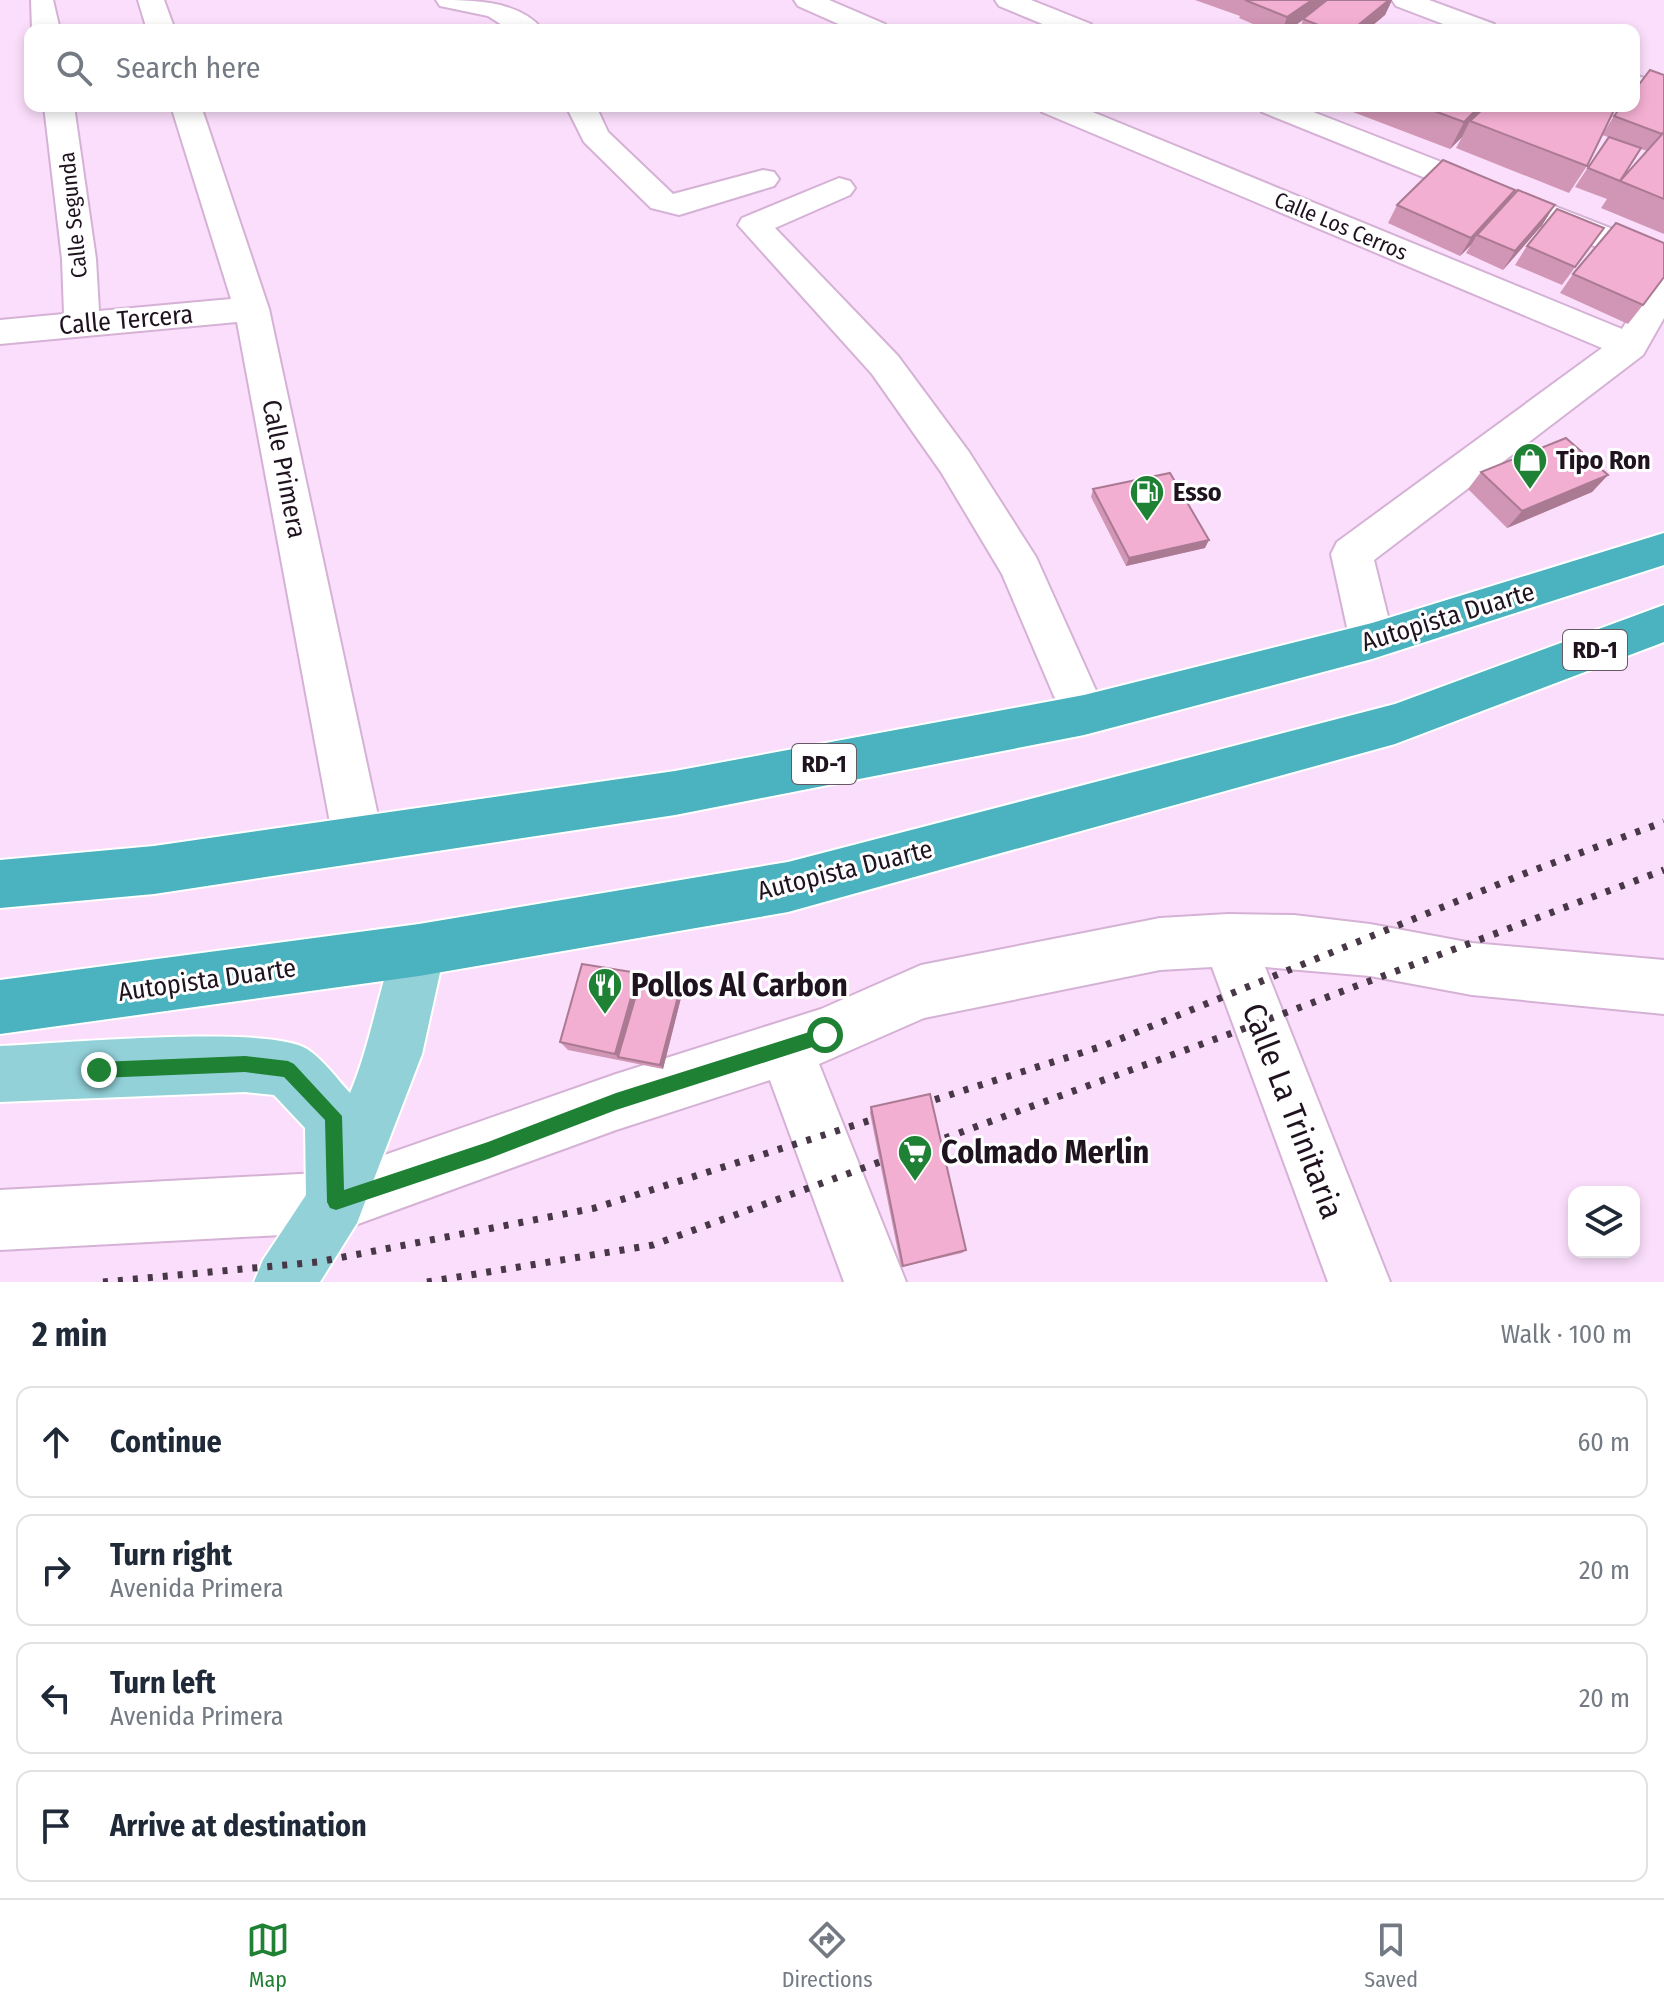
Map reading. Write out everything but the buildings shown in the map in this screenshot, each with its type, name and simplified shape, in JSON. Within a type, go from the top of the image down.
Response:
[{"type":"highway","name":"Autopista Duarte","points":[[0,884],[154,870],[675,793],[1084,715],[1372,641],[1664,549]]},
{"type":"highway","name":"Autopista Duarte","points":[[0,1007],[419,950],[788,887],[1163,789],[1395,724],[1664,623]]},
{"type":"main road","points":[[285,1282],[336,1202],[394,1054],[419,950]]},
{"type":"main road","points":[[0,1074],[245,1064],[288,1069],[333,1116],[336,1202]]},
{"type":"street","points":[[151,0],[159,24]]},
{"type":"street","points":[[449,0],[497,10],[519,24]]},
{"type":"street","points":[[807,0],[861,24]]},
{"type":"street","points":[[1008,0],[1066,24]]},
{"type":"street","points":[[1405,0],[1468,24]]},
{"type":"street","points":[[1640,86],[1664,94]]},
{"type":"street","name":"Calle Segunda","points":[[60,112],[79,259],[82,324]]},
{"type":"street","name":"Calle Primera","points":[[188,112],[252,309],[358,839]]},
{"type":"street","points":[[584,112],[595,136],[662,201],[679,205],[763,179]]},
{"type":"street","name":"Calle Los Cerros","points":[[1066,112],[1630,346]]},
{"type":"street","points":[[1287,112],[1664,262]]},
{"type":"street","points":[[754,225],[839,188]]},
{"type":"street","points":[[717,193],[754,225],[885,365],[955,462],[1021,569],[1084,715]]},
{"type":"street","points":[[1372,641],[1352,554],[1630,346],[1664,289]]},
{"type":"street","name":"Calle Tercera","points":[[0,332],[252,309]]},
{"type":"street","points":[[0,1220],[336,1202],[616,1102],[825,1035],[921,992],[1160,944],[1228,940],[1294,941],[1370,950],[1472,969],[1664,987]]},
{"type":"street","name":"Calle La Trinitaria","points":[[1228,940],[1359,1282]]},
{"type":"street","points":[[785,1047],[875,1282]]},
{"type":"railway","points":[[103,1282],[318,1262],[595,1208],[1103,1046],[1526,873],[1664,822]]},
{"type":"railway","points":[[427,1282],[653,1245],[1232,1033],[1664,870]]},
{"type":"place","name":"Tipo Ron","points":[[1530,491]]},
{"type":"place","name":"Esso","points":[[1147,523]]},
{"type":"place","name":"Pollos Al Carbon","points":[[605,1016]]},
{"type":"place","name":"Colmado Merlin","points":[[915,1183]]},
{"type":"route","points":[[99,1070],[245,1064],[288,1069],[333,1116],[336,1202],[616,1102],[825,1035]]}]
